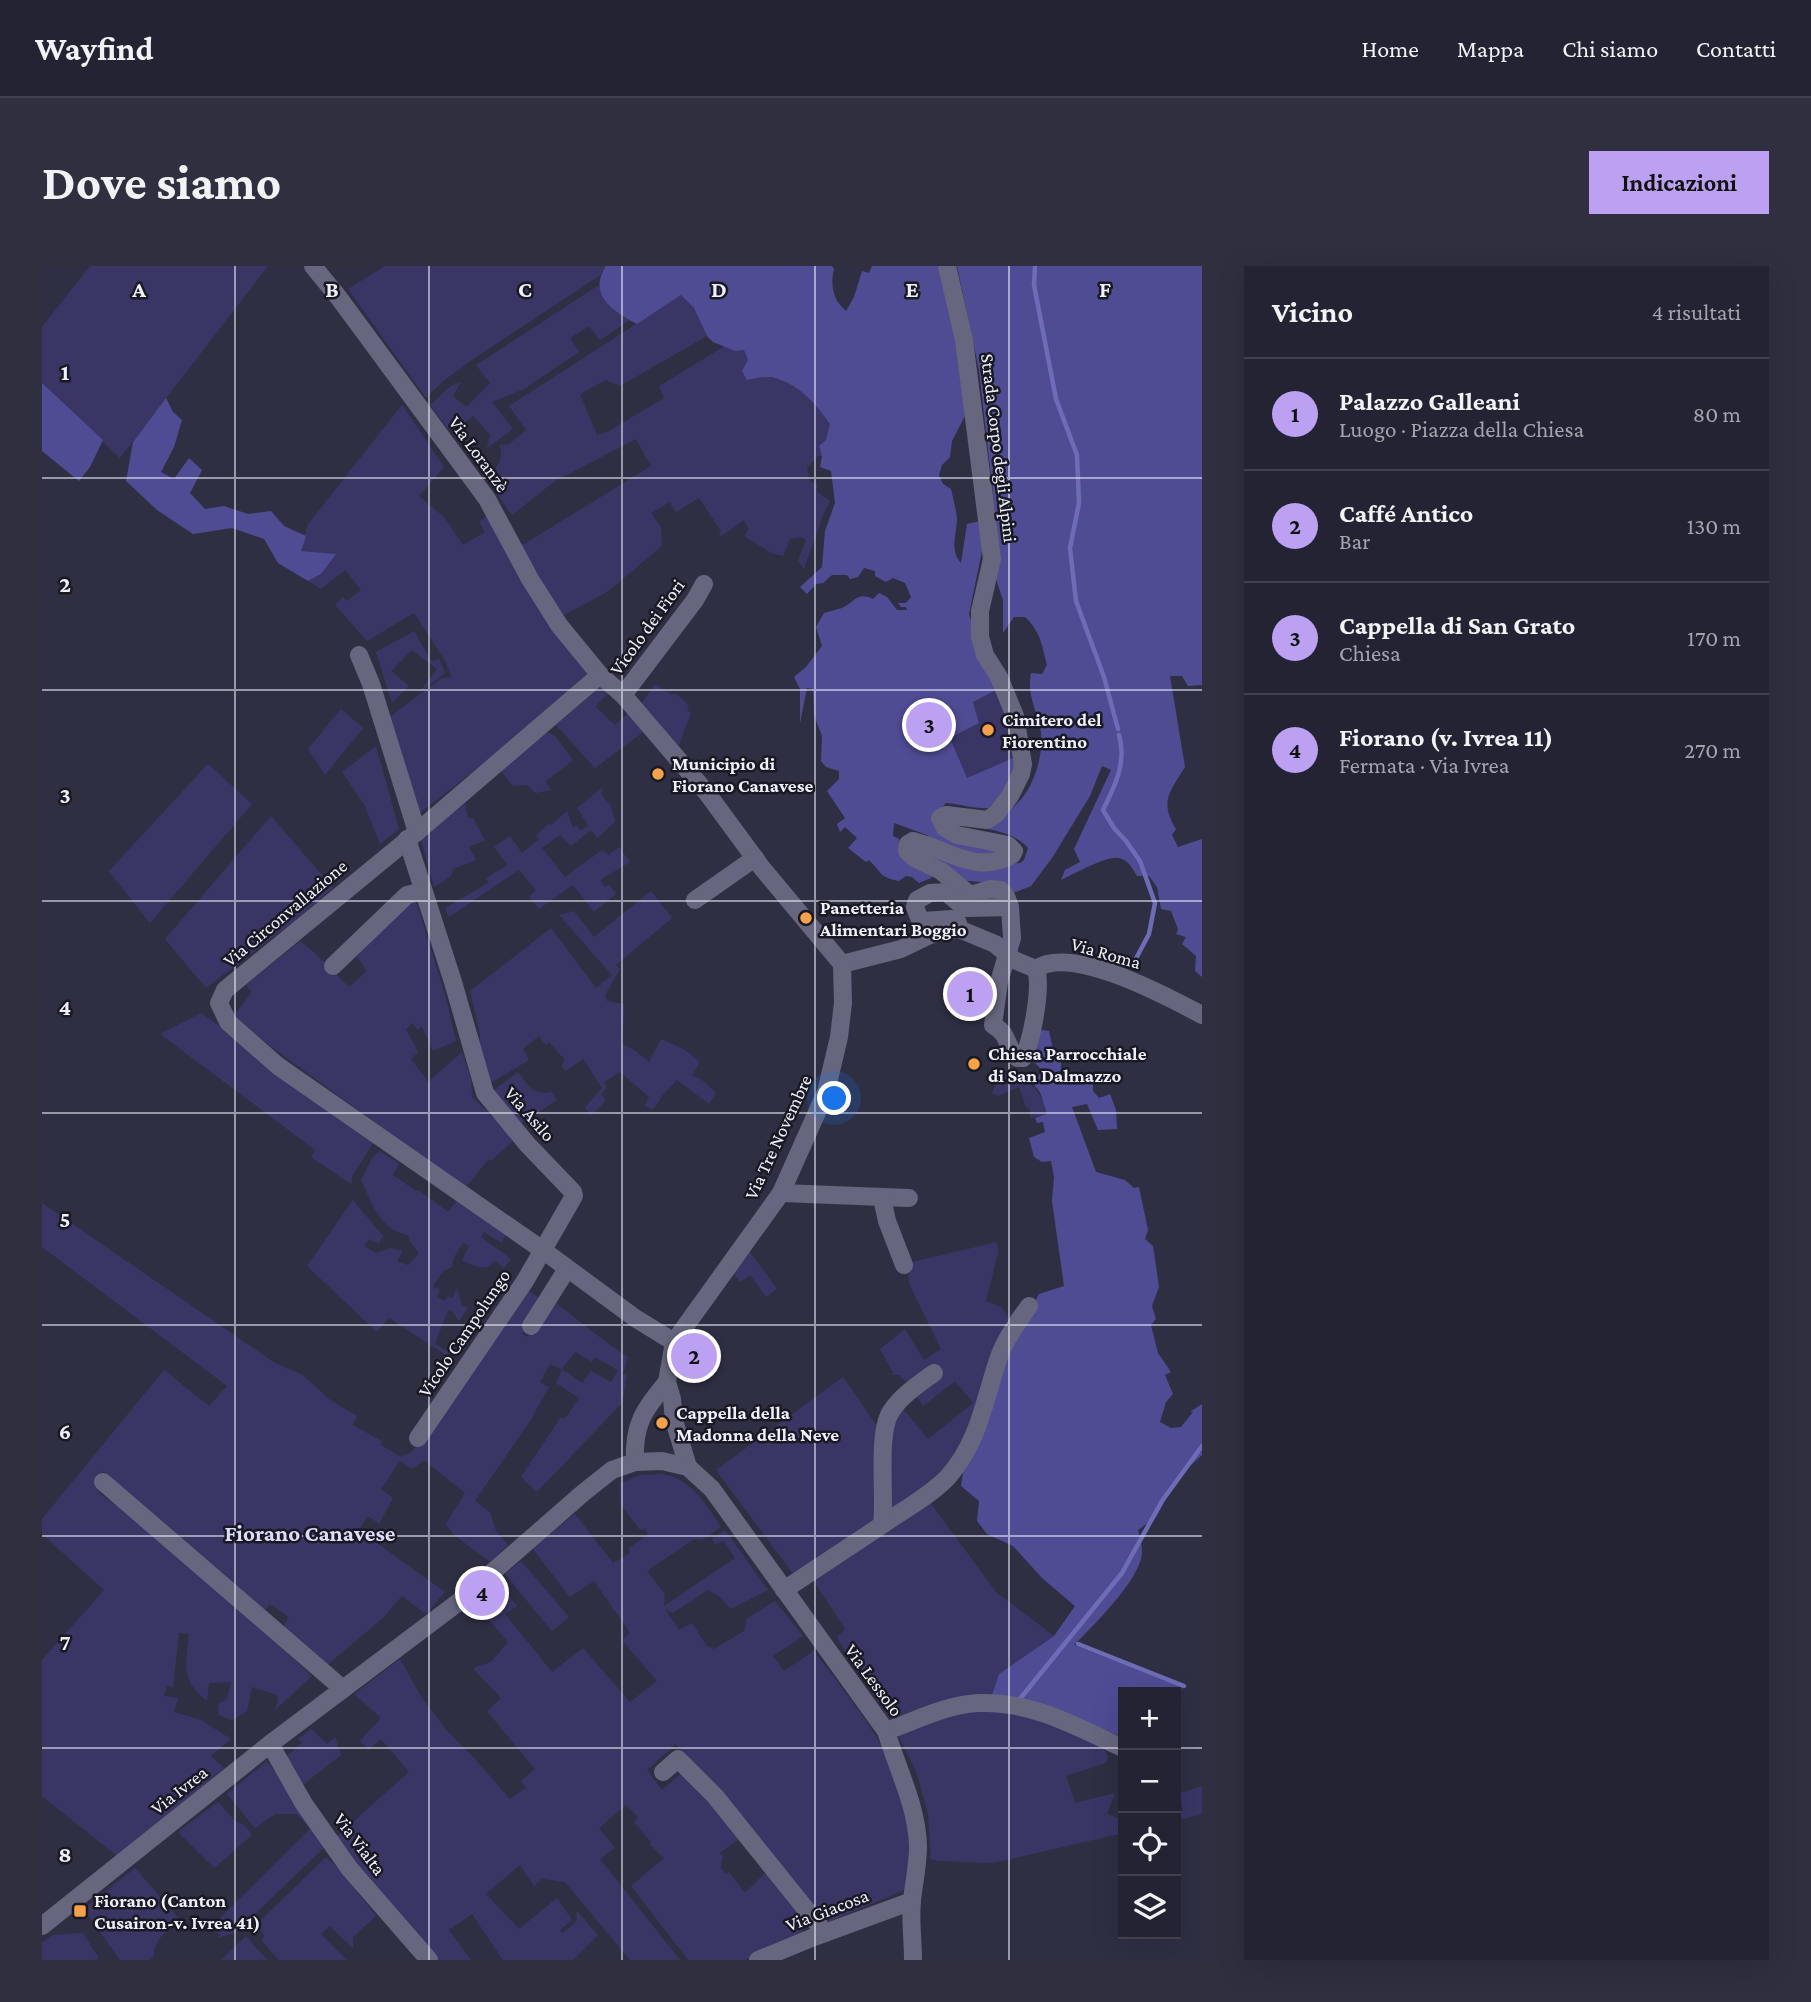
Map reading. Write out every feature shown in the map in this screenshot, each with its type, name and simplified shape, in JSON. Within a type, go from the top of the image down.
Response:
[{"type":"street","name":"Via Loranzè","points":[[313,266],[487,499],[530,579],[559,625],[600,675],[623,695],[716,804],[755,858],[842,964]]},
{"type":"street","name":"Strada Corpo degli Alpini","points":[[947,266],[964,340],[992,559],[980,611],[980,637],[985,655],[999,677],[1015,716],[1023,764],[1010,796],[996,814],[987,820],[946,815],[940,818],[945,828],[957,835],[1008,845],[1014,851],[1012,855],[1003,859],[969,862],[913,841],[908,844],[907,850],[914,858],[941,871],[970,895],[990,889],[1001,890],[1010,906]]},
{"type":"street","name":"Vicolo dei Fiori","points":[[623,695],[695,600],[704,584]]},
{"type":"street","name":"Via Asilo","points":[[359,655],[371,684],[412,836],[423,891],[485,1093],[527,1144],[573,1192],[573,1200],[544,1251]]},
{"type":"street","name":"Via Circonvallazione","points":[[544,1251],[278,1066],[228,1022],[219,1003],[225,990],[412,836],[600,675]]},
{"type":"street","points":[[695,900],[755,858]]},
{"type":"street","points":[[333,966],[407,895],[423,891]]},
{"type":"street","points":[[842,964],[893,951],[930,935],[959,929],[995,944],[1014,960],[1036,969],[1039,979],[1031,1037],[1023,1058],[1017,1058],[1010,1051],[1003,1032],[993,1025],[994,1005],[1004,964],[1012,938],[1010,906],[965,908],[946,892],[930,893],[917,900],[915,907],[920,920],[952,919],[958,923],[959,929]]},
{"type":"street","name":"Via Roma","points":[[1036,969],[1055,961],[1096,970],[1132,980],[1202,1015]]},
{"type":"street","name":"Via Tre Novembre","points":[[674,1342],[780,1193],[826,1092],[839,1037],[843,1003],[842,964]]},
{"type":"street","points":[[780,1193],[909,1198]]},
{"type":"street","points":[[882,1198],[887,1221],[904,1265]]},
{"type":"street","points":[[544,1251],[635,1318],[674,1342],[667,1382],[674,1420],[688,1467],[662,1461],[635,1462],[637,1425],[647,1406],[667,1382]]},
{"type":"street","name":"Vicolo Campolungo","points":[[418,1438],[544,1251]]},
{"type":"street","points":[[531,1326],[567,1269]]},
{"type":"street","points":[[783,1590],[882,1525],[947,1477],[962,1457],[984,1411],[1006,1340],[1029,1306]]},
{"type":"street","points":[[882,1525],[887,1417],[901,1399],[934,1373]]},
{"type":"street","name":"Via Ivrea","points":[[42,1926],[270,1744],[456,1604],[612,1470],[635,1462]]},
{"type":"street","name":"Via Lessolo","points":[[688,1467],[712,1489],[886,1731],[914,1820],[918,1845],[912,1901],[914,1960]]},
{"type":"street","points":[[103,1482],[343,1689]]},
{"type":"street","points":[[886,1731],[949,1709],[988,1703],[1032,1708],[1118,1746]]},
{"type":"street","name":"Via Vialta","points":[[270,1744],[304,1804],[349,1868],[429,1960]]},
{"type":"street","points":[[663,1772],[678,1759],[706,1787],[825,1933]]},
{"type":"street","name":"Via Giacosa","points":[[758,1960],[912,1901]]},
{"type":"shaded area","points":[[90,266],[268,266],[120,458],[42,383],[42,327]]},
{"type":"shaded area","points":[[385,266],[606,266],[599,276],[472,360],[442,382],[426,398],[348,289]]},
{"type":"shaded area","points":[[606,266],[832,266],[834,292],[846,311],[854,297],[862,271],[869,273],[872,266],[942,266],[957,335],[967,412],[952,441],[950,457],[942,465],[939,475],[943,484],[951,489],[957,518],[954,547],[961,563],[967,524],[980,521],[983,546],[969,614],[985,670],[1000,688],[973,702],[979,723],[950,738],[967,778],[1020,755],[1009,782],[989,808],[946,803],[935,815],[1005,851],[990,857],[941,847],[927,835],[894,823],[893,836],[899,839],[899,849],[933,871],[931,878],[919,883],[906,876],[899,881],[887,878],[869,860],[866,862],[848,848],[857,838],[845,827],[840,832],[837,824],[845,818],[827,791],[839,779],[839,771],[826,767],[821,761],[822,736],[814,715],[813,689],[807,688],[800,723],[800,689],[794,677],[806,667],[822,646],[816,627],[824,613],[842,608],[863,596],[873,599],[879,593],[887,597],[897,610],[907,610],[898,603],[906,603],[911,597],[905,583],[893,578],[886,582],[875,576],[875,571],[864,568],[858,577],[850,579],[847,575],[832,575],[823,583],[816,584],[807,594],[800,587],[822,567],[825,531],[835,503],[831,471],[820,467],[822,456],[819,446],[826,440],[830,424],[813,403],[792,385],[772,377],[747,380],[742,371],[748,360],[744,350],[735,351],[713,342],[707,336],[694,308],[681,295],[637,324],[620,314],[601,294],[601,276]]},
{"type":"shaded area","points":[[957,266],[1202,266],[1202,685],[1188,686],[1182,676],[1170,676],[1185,767],[1171,790],[1167,804],[1176,829],[1172,835],[1178,847],[1202,839],[1202,977],[1195,971],[1196,956],[1182,944],[1186,937],[1176,934],[1178,929],[1171,911],[1161,909],[1157,887],[1149,876],[1137,876],[1125,860],[1113,858],[1061,880],[1065,870],[1080,862],[1074,849],[1111,770],[1102,766],[1090,796],[1052,858],[1031,886],[1016,892],[1004,884],[958,880],[917,849],[967,867],[1020,863],[1024,860],[1028,848],[1014,837],[967,822],[1004,813],[1014,807],[1029,787],[1039,763],[1041,750],[1040,727],[1031,694],[1031,673],[1042,674],[1047,665],[1038,634],[1025,617],[1014,617],[1003,633],[1003,600],[995,576],[997,529],[979,370]]},
{"type":"shaded area","points":[[599,285],[610,306],[630,320],[600,340],[589,326],[570,338],[579,352],[524,389],[492,402],[513,429],[487,448],[490,435],[473,416],[449,430],[430,405],[451,386],[461,382],[453,396],[466,407],[490,383],[476,365]]},
{"type":"shaded area","points":[[681,295],[694,308],[707,336],[620,386],[606,380],[580,394],[597,435],[607,432],[664,398],[659,386],[725,346],[735,351],[744,350],[748,360],[747,380],[772,377],[793,385],[814,403],[831,424],[822,456],[818,456],[807,468],[810,482],[817,483],[817,492],[830,501],[804,569],[798,560],[806,540],[801,537],[790,539],[783,556],[771,553],[744,536],[749,529],[744,520],[720,537],[721,531],[699,498],[676,512],[670,502],[651,513],[661,527],[662,546],[607,592],[562,616],[521,546],[651,466],[636,439],[555,481],[512,515],[487,480],[500,459],[499,445],[509,444],[526,430],[509,406]]},
{"type":"shaded area","points":[[42,383],[103,440],[90,467],[79,481],[42,451]]},
{"type":"shaded area","points":[[166,398],[173,412],[182,420],[174,447],[161,472],[174,479],[189,458],[202,470],[190,493],[205,509],[224,506],[248,514],[271,511],[284,526],[306,536],[301,551],[336,554],[321,574],[308,581],[278,563],[264,539],[232,528],[193,534],[157,510],[126,481],[133,442]]},
{"type":"shaded area","points":[[402,405],[444,467],[419,496],[444,517],[463,545],[485,532],[479,522],[488,515],[592,673],[510,743],[421,812],[416,812],[384,721],[442,678],[452,677],[445,661],[414,613],[367,641],[335,605],[343,597],[347,601],[361,590],[345,570],[321,589],[308,581],[321,574],[335,554],[300,551],[308,524]]},
{"type":"shaded area","points":[[414,631],[431,661],[439,659],[445,673],[419,693],[437,669],[412,650],[391,671],[409,686],[392,703],[376,652]]},
{"type":"shaded area","points":[[655,684],[672,695],[675,693],[689,705],[687,711],[691,713],[676,752],[639,707]]},
{"type":"shaded area","points":[[602,685],[610,692],[595,706],[615,725],[630,712],[647,729],[595,768],[556,725]]},
{"type":"shaded area","name":"Cimitero del Fiorentino","points":[[1000,688],[1020,755],[967,778],[949,738],[979,723],[973,702]]},
{"type":"shaded area","points":[[341,709],[363,728],[325,775],[308,749]]},
{"type":"shaded area","points":[[548,732],[555,736],[573,760],[545,782],[552,790],[535,793],[527,785],[513,786],[500,770],[539,736]]},
{"type":"shaded area","points":[[376,746],[399,829],[380,844],[365,806],[342,772]]},
{"type":"shaded area","points":[[208,764],[252,804],[150,923],[109,871]]},
{"type":"shaded area","points":[[603,787],[601,794],[611,806],[615,822],[597,838],[591,830],[571,846],[560,835],[542,848],[565,877],[602,850],[609,855],[619,847],[630,862],[600,880],[605,887],[609,885],[616,894],[594,912],[573,885],[539,909],[529,897],[536,890],[519,870],[449,917],[445,908],[488,883],[486,878],[508,865],[494,847],[510,836],[522,853],[539,839],[536,836],[548,824],[551,825],[567,811],[573,828],[577,826],[581,831],[588,825],[577,808]]},
{"type":"shaded area","points":[[465,804],[468,818],[473,818],[485,840],[469,847],[476,860],[453,869],[451,876],[434,887],[420,837]]},
{"type":"shaded area","points":[[271,816],[333,888],[206,988],[165,939]]},
{"type":"shaded area","points":[[651,891],[672,918],[616,965],[620,969],[605,995],[607,1001],[624,1004],[622,1044],[649,1062],[661,1039],[685,1050],[700,1062],[692,1075],[705,1082],[716,1093],[709,1104],[677,1080],[653,1110],[645,1106],[649,1097],[620,1072],[604,1082],[607,1088],[601,1094],[606,1100],[591,1116],[585,1107],[602,1088],[583,1059],[565,1071],[561,1066],[565,1060],[549,1042],[546,1045],[539,1036],[523,1049],[529,1060],[487,1085],[479,1057],[480,1034],[470,991],[551,928],[596,988],[612,975],[559,915],[574,911],[594,937]]},
{"type":"shaded area","points":[[415,898],[446,998],[456,1041],[433,1051],[422,1027],[417,1030],[413,1023],[406,1029],[418,1052],[411,1059],[428,1082],[462,1052],[471,1079],[472,1097],[515,1139],[492,1160],[488,1160],[465,1188],[232,1018],[252,992],[246,985],[300,941],[349,987],[367,971],[353,951]]},
{"type":"shaded area","points":[[201,1013],[376,1138],[353,1175],[351,1184],[311,1157],[315,1150],[160,1034]]},
{"type":"shaded area","points":[[1036,1029],[1049,1031],[1053,1049],[1061,1063],[1058,1081],[1076,1076],[1081,1079],[1093,1074],[1093,1091],[1099,1098],[1110,1094],[1116,1110],[1117,1129],[1098,1130],[1087,1104],[1072,1107],[1096,1172],[1125,1180],[1134,1188],[1139,1187],[1148,1230],[1145,1239],[1153,1246],[1159,1287],[1152,1306],[1156,1319],[1151,1325],[1158,1353],[1171,1372],[1165,1375],[1173,1394],[1166,1402],[1160,1422],[1171,1428],[1181,1427],[1193,1412],[1190,1412],[1202,1404],[1202,1455],[1178,1477],[1156,1517],[1138,1530],[1142,1552],[1134,1575],[1115,1602],[1074,1645],[1182,1687],[1181,1690],[1181,1687],[1118,1687],[1117,1735],[1090,1724],[991,1698],[999,1674],[1054,1636],[1075,1606],[1042,1578],[1013,1546],[987,1534],[977,1521],[979,1501],[961,1486],[982,1412],[1015,1339],[1039,1294],[1064,1286],[1052,1201],[1054,1177],[1051,1161],[1042,1162],[1034,1157],[1029,1138],[1045,1132],[1043,1122],[1037,1123],[1035,1118],[1047,1114],[1040,1092],[1034,1085],[1042,1070],[1033,1061]]},
{"type":"shaded area","points":[[518,1072],[532,1089],[541,1093],[552,1092],[557,1100],[519,1125],[493,1091]]},
{"type":"shaded area","points":[[1012,1073],[1036,1089],[1048,1115],[1030,1118],[1030,1110],[1026,1107],[1019,1087],[998,1096],[992,1093],[998,1076]]},
{"type":"shaded area","points":[[380,1151],[399,1164],[393,1175],[416,1191],[448,1212],[459,1198],[506,1234],[502,1243],[484,1232],[481,1237],[511,1259],[504,1268],[495,1261],[486,1268],[462,1260],[469,1246],[463,1243],[454,1257],[452,1267],[443,1271],[433,1286],[440,1290],[437,1297],[445,1301],[448,1296],[452,1298],[457,1288],[462,1306],[468,1307],[459,1321],[453,1312],[448,1310],[435,1344],[454,1355],[452,1359],[389,1318],[377,1332],[307,1266],[353,1200],[383,1236],[379,1244],[369,1239],[364,1246],[376,1253],[390,1248],[403,1251],[397,1261],[408,1265],[419,1253],[408,1235],[391,1228],[378,1215],[361,1180],[372,1158]]},
{"type":"shaded area","points":[[42,1203],[275,1363],[303,1375],[330,1400],[357,1416],[353,1425],[382,1441],[381,1445],[401,1457],[412,1452],[523,1287],[542,1300],[522,1334],[528,1337],[552,1300],[628,1357],[623,1374],[627,1375],[622,1403],[537,1492],[521,1477],[561,1417],[565,1419],[579,1398],[556,1383],[562,1369],[550,1364],[540,1382],[549,1387],[530,1421],[475,1501],[490,1512],[496,1531],[508,1545],[490,1562],[453,1534],[446,1524],[465,1493],[424,1460],[412,1469],[400,1461],[381,1489],[393,1498],[379,1524],[368,1516],[359,1530],[445,1592],[426,1614],[402,1596],[383,1618],[327,1665],[282,1630],[289,1617],[270,1604],[264,1612],[103,1471],[94,1485],[100,1494],[246,1614],[312,1676],[275,1710],[277,1695],[252,1687],[247,1711],[232,1720],[219,1715],[218,1704],[227,1699],[231,1682],[209,1683],[207,1701],[198,1693],[192,1686],[187,1671],[189,1634],[179,1633],[173,1687],[167,1686],[164,1696],[178,1698],[174,1712],[201,1720],[231,1739],[211,1756],[224,1768],[117,1856],[42,1796],[42,1660],[104,1590],[42,1534],[42,1519],[164,1370],[209,1406],[227,1386],[42,1247]],"holes":[[[575,1352],[592,1362],[595,1357],[618,1370],[611,1382],[591,1371],[582,1383],[562,1369]]]},
{"type":"shaded area","points":[[997,1242],[998,1253],[986,1301],[1001,1307],[1008,1317],[1022,1302],[984,1396],[950,1470],[885,1516],[887,1433],[901,1406],[928,1439],[973,1403],[955,1381],[923,1406],[909,1384],[899,1375],[891,1375],[893,1373],[880,1349],[905,1329],[924,1360],[941,1349],[909,1284],[908,1263]]},
{"type":"shaded area","points":[[747,1248],[777,1289],[766,1297],[750,1275],[740,1282],[731,1271]]},
{"type":"shaded area","points":[[843,1377],[880,1430],[877,1520],[796,1578],[716,1470]]},
{"type":"shaded area","points":[[662,1474],[690,1487],[721,1527],[701,1540],[694,1539],[647,1571],[665,1594],[664,1606],[735,1558],[724,1541],[715,1544],[712,1539],[725,1530],[768,1590],[731,1609],[719,1596],[708,1590],[673,1613],[665,1609],[679,1630],[692,1623],[707,1646],[714,1649],[744,1631],[747,1618],[775,1601],[803,1636],[773,1656],[784,1671],[814,1651],[867,1722],[890,1761],[907,1813],[907,1889],[824,1924],[676,1744],[647,1770],[662,1790],[683,1772],[742,1837],[720,1853],[723,1856],[721,1868],[726,1874],[729,1872],[745,1893],[766,1872],[805,1921],[802,1935],[744,1960],[688,1960],[631,1886],[664,1858],[650,1845],[651,1842],[634,1822],[638,1817],[626,1805],[599,1828],[615,1848],[600,1859],[680,1960],[630,1960],[565,1882],[542,1879],[534,1886],[520,1865],[486,1894],[519,1929],[557,1898],[572,1920],[560,1930],[563,1933],[577,1921],[578,1912],[598,1935],[573,1960],[503,1960],[472,1914],[449,1930],[471,1960],[436,1960],[335,1838],[409,1772],[381,1739],[369,1750],[360,1741],[381,1718],[354,1694],[400,1659],[422,1698],[448,1732],[510,1799],[526,1788],[521,1781],[535,1769],[487,1711],[501,1698],[473,1668],[491,1662],[508,1642],[473,1601],[497,1580],[517,1606],[505,1614],[552,1672],[583,1648],[630,1702],[657,1681],[622,1640],[630,1633],[594,1581],[570,1597],[532,1548],[575,1514],[613,1563],[629,1554],[629,1548],[648,1534],[645,1529],[640,1530],[621,1507],[620,1483],[641,1475]]},
{"type":"shaded area","points":[[929,1501],[996,1592],[1054,1636],[999,1674],[991,1698],[893,1723],[846,1654],[837,1637],[845,1629],[811,1577]]},
{"type":"shaded area","points":[[521,1561],[569,1617],[552,1631],[505,1574]]},
{"type":"shaded area","points":[[993,1709],[1021,1713],[1103,1746],[1108,1757],[1106,1763],[1066,1776],[1075,1803],[1115,1793],[1107,1814],[1118,1818],[1118,1834],[993,1863],[931,1859],[928,1814],[916,1771],[897,1734],[959,1712]]},
{"type":"shaded area","points":[[311,1729],[327,1744],[335,1737],[341,1755],[300,1787],[290,1773],[287,1756],[302,1743],[298,1739]]},
{"type":"shaded area","points":[[267,1761],[328,1844],[235,1933],[217,1938],[220,1935],[212,1926],[310,1829],[297,1814],[275,1814],[255,1828],[227,1794]]},
{"type":"shaded area","points":[[1202,1786],[1202,1814],[1181,1820],[1181,1793]]},
{"type":"shaded area","points":[[218,1802],[252,1835],[214,1868],[178,1832]]},
{"type":"shaded area","points":[[326,1857],[339,1869],[376,1916],[353,1937],[353,1948],[330,1926],[321,1934],[347,1960],[279,1960],[262,1941],[264,1935],[255,1926]]},
{"type":"shaded area","points":[[135,1868],[180,1920],[159,1939],[150,1960],[120,1960],[84,1909]]},
{"type":"shaded area","points":[[83,1933],[98,1957],[96,1960],[42,1960],[42,1943],[53,1935]]},
{"type":"shaded area","points":[[246,1936],[267,1960],[221,1960]]},
{"type":"waterway","points":[[1035,266],[1034,285],[1056,399],[1077,455],[1079,503],[1070,548],[1076,601],[1104,677],[1118,729]]},
{"type":"waterway","points":[[1119,735],[1121,764],[1103,810],[1140,861],[1155,903],[1149,934],[1132,966]]},
{"type":"waterway","points":[[1019,1700],[1122,1573],[1162,1501],[1202,1446]]},
{"type":"waterway","points":[[1078,1644],[1184,1686]]},
{"type":"place","name":"Cappella di San Grato","points":[[929,725]]},
{"type":"place","name":"Cimitero del Fiorentino","points":[[988,730]]},
{"type":"place","name":"Municipio di Fiorano Canavese","points":[[658,774]]},
{"type":"place","name":"Panetteria Alimentari Boggio","points":[[806,918]]},
{"type":"place","name":"Palazzo Galleani","points":[[970,994]]},
{"type":"place","name":"Chiesa Parrocchiale di San Dalmazzo","points":[[974,1064]]},
{"type":"place","name":"Caffé Antico","points":[[694,1356]]},
{"type":"place","name":"Cappella della Madonna della Neve","points":[[662,1423]]},
{"type":"place","name":"Fiorano (v. Ivrea 11)","points":[[482,1593]]},
{"type":"place","name":"Fiorano (Canton Cusairon-v. Ivrea 41)","points":[[80,1911]]},
{"type":"district","name":"Fiorano Canavese","points":[[310,1533]]}]
